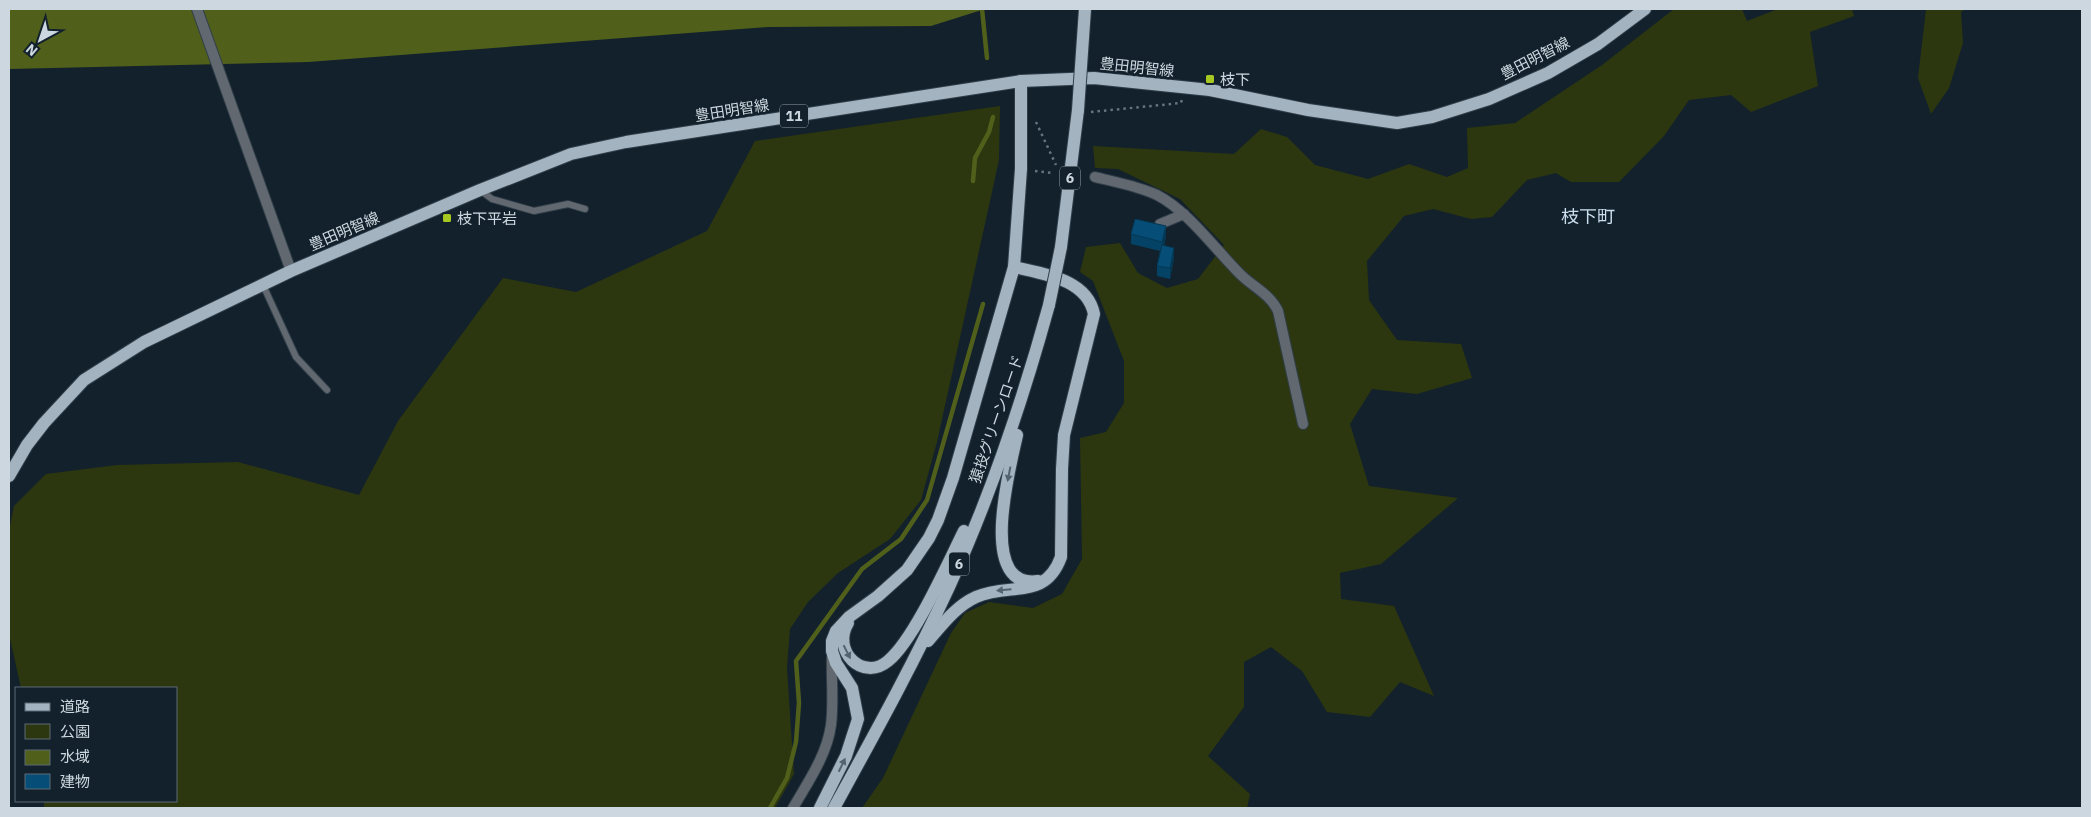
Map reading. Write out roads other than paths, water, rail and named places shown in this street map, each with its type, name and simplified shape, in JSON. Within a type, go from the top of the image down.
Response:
[{"type":"main road","name":"猿投グリーンロード","points":[[834,808],[916,656],[957,568],[1003,456],[1025,392],[1049,305],[1061,247],[1082,111],[1085,9]]},
{"type":"main road","name":"豊田明智線","points":[[9,476],[27,445],[44,423],[84,380],[144,342],[291,271],[480,190],[571,154],[626,142],[1021,80],[1094,78],[1210,90],[1308,110],[1397,123],[1432,117],[1489,99],[1548,73],[1598,44],[1645,9]]},
{"type":"main road","points":[[820,808],[846,756],[858,718],[852,688],[836,663],[832,651],[836,631],[849,616],[878,596],[907,570],[919,555],[938,520],[953,478],[998,317],[1014,268],[1021,169],[1021,80]]},
{"type":"main road","points":[[916,656],[945,622],[966,602],[990,592],[1032,587],[1050,577],[1057,568],[1061,557],[1064,435],[1094,314],[1092,304],[1087,296],[1071,283],[1014,268]]},
{"type":"main road","points":[[1025,392],[1003,507],[1002,547],[1006,561],[1018,577],[1033,582],[1050,577]]},
{"type":"main road","points":[[859,610],[845,628],[842,637],[843,647],[852,661],[861,666],[880,667],[895,654],[915,625],[1003,456]]},
{"type":"street","points":[[197,9],[250,163],[291,271]]},
{"type":"street","points":[[1094,177],[1157,195],[1184,214],[1244,277],[1274,301],[1278,311],[1303,424]]},
{"type":"street","points":[[1160,224],[1172,221],[1184,214]]},
{"type":"street","points":[[793,808],[814,772],[827,743],[832,709],[832,651]]},
{"type":"lane","points":[[480,190],[492,198],[534,211],[568,204],[585,209]]},
{"type":"lane","points":[[263,285],[296,357],[327,390]]},
{"type":"water","points":[[9,9],[985,9],[931,26],[768,27],[308,62],[9,69]]},
{"type":"waterway","points":[[982,9],[987,58]]},
{"type":"waterway","points":[[973,181],[975,158],[989,132],[993,117]]},
{"type":"waterway","points":[[770,808],[787,778],[796,742],[799,703],[796,661],[862,569],[901,539],[927,500],[983,304]]},
{"type":"place","name":"枝下","points":[[1210,79]]},
{"type":"place","name":"枝下平岩","points":[[447,218]]},
{"type":"district","name":"枝下町","points":[[1588,216]]}]
